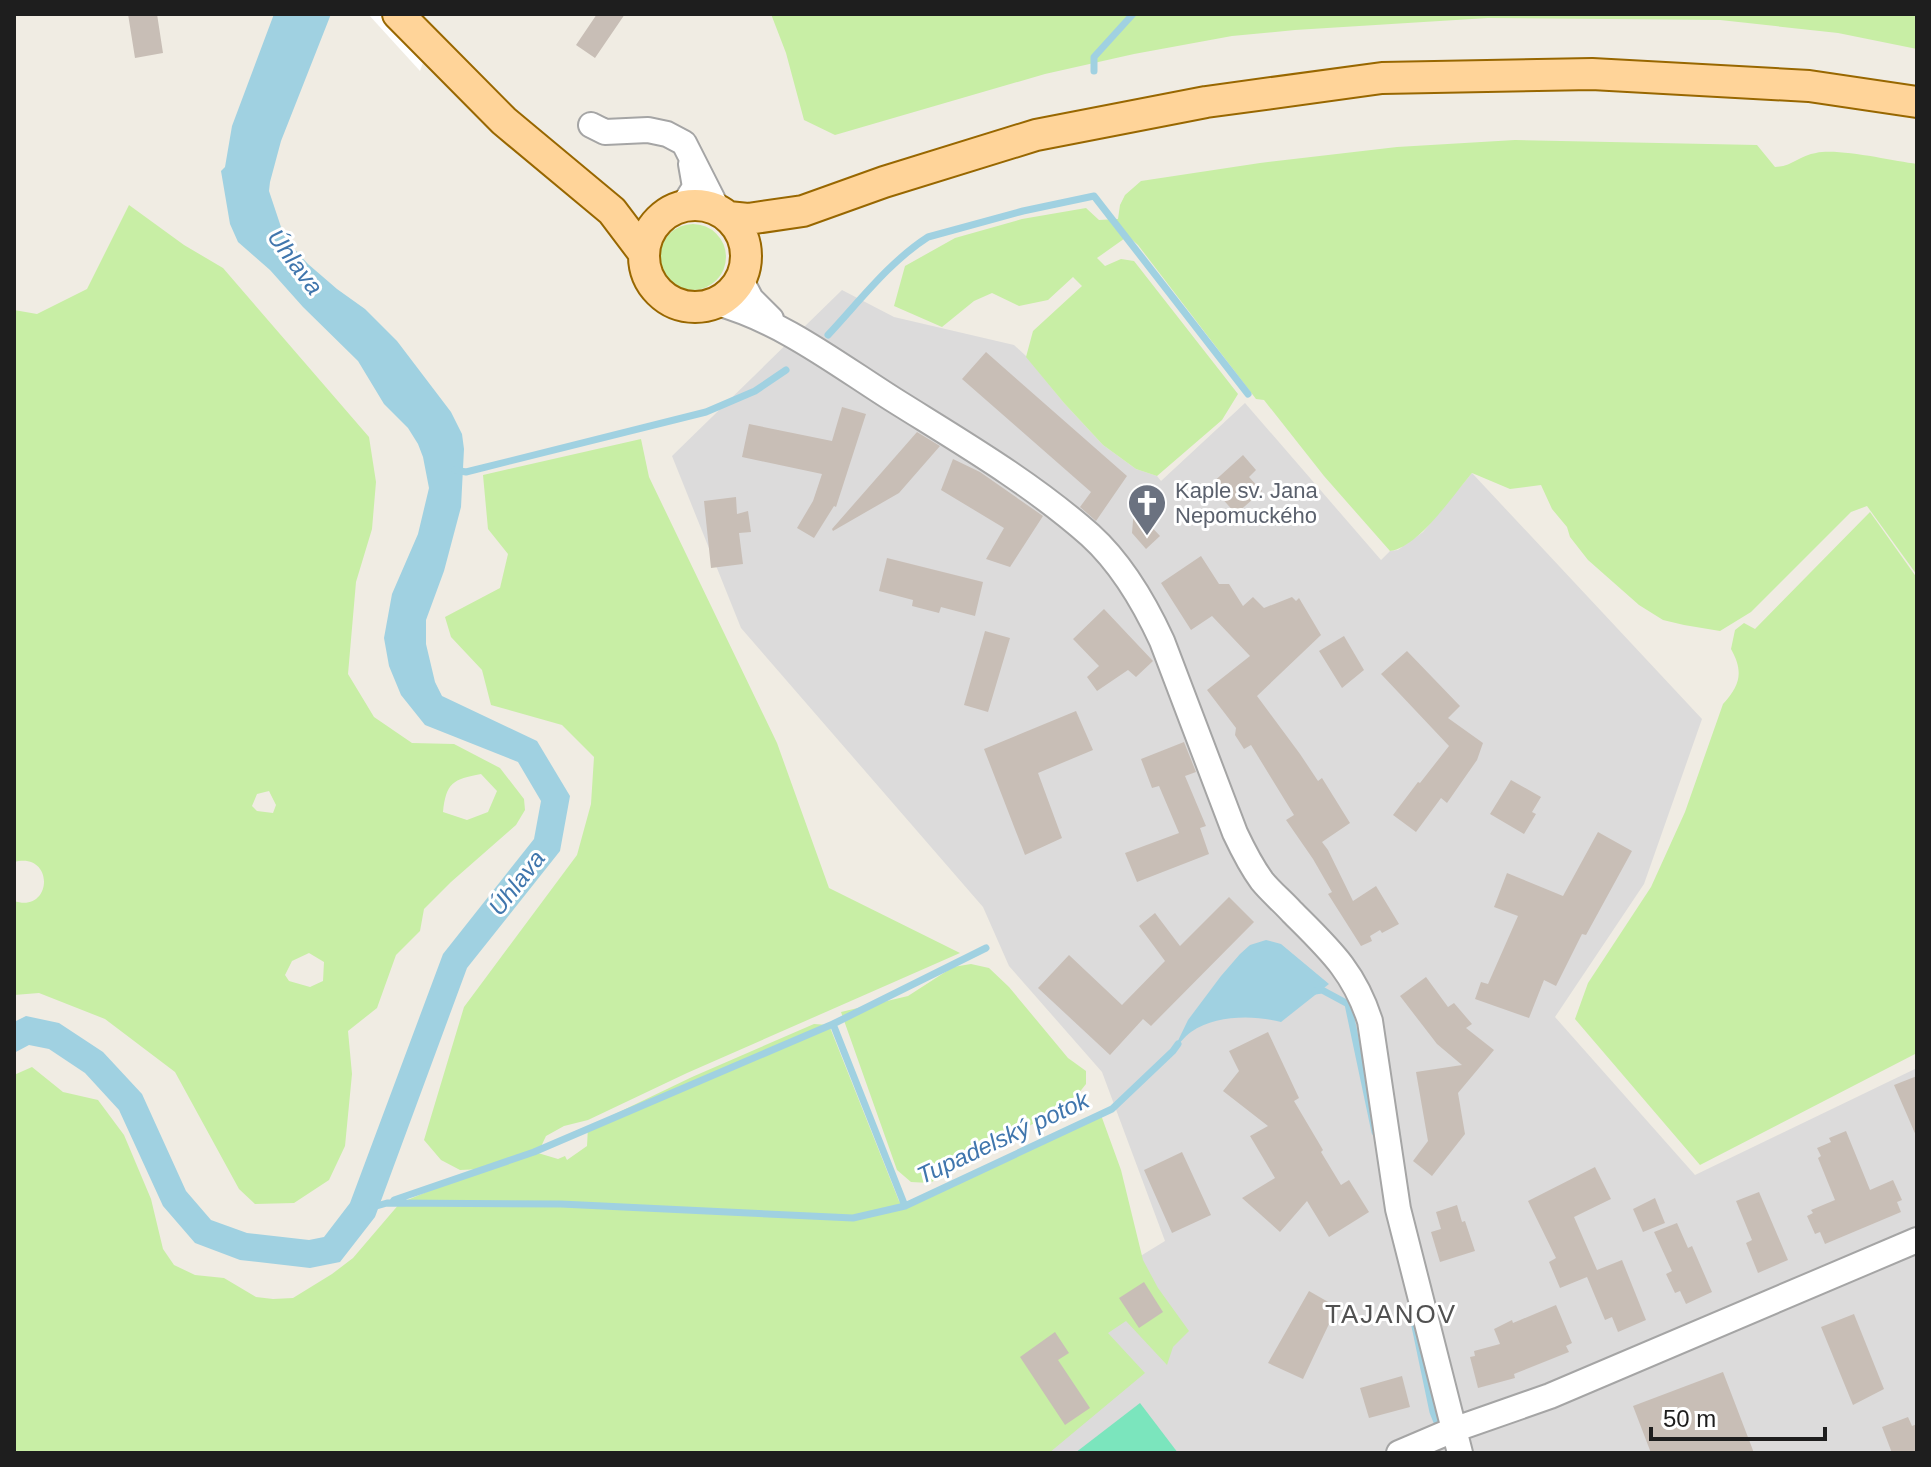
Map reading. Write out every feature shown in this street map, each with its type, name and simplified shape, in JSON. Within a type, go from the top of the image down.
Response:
[{"type":"main road","points":[[398,14],[504,121],[612,211],[643,252]]},
{"type":"main road","points":[[612,211],[671,212],[708,206],[748,219],[803,211],[884,182],[1036,135],[1206,102],[1382,78],[1592,74],[1809,86],[1917,102]]},
{"type":"main road","points":[[671,212],[650,230],[643,252],[647,276],[661,295],[671,302],[694,308],[717,303],[731,293],[743,269],[767,235],[803,211]]},
{"type":"main road","points":[[723,213],[742,235],[745,246],[743,269]]},
{"type":"street","points":[[591,125],[605,132],[648,130],[667,134],[684,143],[723,213]]},
{"type":"street","points":[[671,212],[695,187],[690,153]]},
{"type":"street","points":[[743,269],[751,299],[782,329]]},
{"type":"street","points":[[717,303],[782,329],[1024,482],[1091,536],[1117,565],[1148,610],[1248,859],[1264,883],[1334,954],[1356,984],[1364,1002],[1370,1021],[1398,1209],[1456,1441]]},
{"type":"street","points":[[1399,1453],[1456,1441],[1550,1396],[1917,1240]]},
{"type":"shaded area","points":[[842,290],[894,317],[1014,345],[1103,445],[1136,469],[1157,476],[1161,481],[1245,403],[1381,560],[1390,551],[1398,550],[1423,532],[1472,473],[1702,719],[1644,884],[1555,1017],[1695,1175],[1917,1068],[1917,1453],[1035,1453],[974,1358],[1165,1241],[1102,1072],[1009,966],[983,907],[741,628],[672,456]]},
{"type":"green space","points":[[771,14],[1917,14],[1917,49],[1838,33],[1720,20],[1488,18],[1295,30],[1232,36],[1045,74],[835,135],[804,120],[786,53]]},
{"type":"green space","points":[[1515,140],[1757,145],[1775,167],[1826,152],[1917,164],[1917,575],[1867,506],[1851,512],[1751,612],[1720,631],[1684,625],[1663,620],[1639,605],[1588,560],[1552,509],[1541,485],[1510,489],[1472,473],[1424,531],[1401,548],[1390,551],[1324,476],[1264,400],[1256,399],[1128,236],[1097,258],[1105,266],[1121,259],[1134,261],[1238,394],[1222,420],[1157,476],[1136,469],[1103,445],[1026,357],[1033,331],[1082,286],[1073,277],[1048,300],[1019,306],[992,293],[974,301],[942,327],[894,306],[905,266],[955,238],[1022,219],[1086,208],[1099,220],[1118,219],[1125,195],[1141,181],[1397,147]]},
{"type":"green space","points":[[129,205],[184,245],[223,268],[369,437],[376,482],[372,529],[356,582],[348,674],[374,717],[412,743],[454,744],[500,768],[524,799],[525,810],[516,825],[424,909],[420,931],[396,955],[377,1008],[348,1031],[352,1074],[345,1146],[329,1180],[294,1203],[255,1204],[239,1189],[175,1072],[105,1019],[39,993],[14,995],[14,901],[27,903],[36,899],[44,882],[37,865],[27,861],[14,862],[14,310],[37,314],[87,289]],"holes":[[[481,774],[497,791],[488,812],[467,820],[443,812],[446,795],[453,784]],[[269,791],[276,805],[273,813],[257,811],[252,806],[257,794]],[[309,953],[324,962],[323,981],[310,987],[289,981],[285,975],[292,961]]]},
{"type":"green space","points":[[693,224],[706,226],[721,239],[726,257],[724,270],[711,285],[693,290],[680,288],[665,275],[660,257],[662,244],[675,229]]},
{"type":"green space","points":[[641,439],[649,477],[777,743],[829,888],[960,953],[588,1120],[564,1126],[546,1136],[538,1153],[558,1159],[565,1156],[567,1160],[587,1146],[588,1127],[814,1024],[829,1025],[899,1201],[911,1206],[1101,1115],[1121,1170],[1143,1260],[1158,1288],[1189,1331],[1173,1347],[1167,1365],[1126,1321],[1108,1333],[1145,1373],[1049,1453],[14,1453],[14,1075],[32,1067],[63,1092],[98,1100],[124,1135],[151,1199],[163,1249],[174,1265],[195,1275],[224,1278],[256,1297],[293,1298],[353,1258],[400,1203],[482,1169],[460,1170],[441,1160],[424,1140],[464,1007],[577,855],[591,804],[594,757],[562,725],[491,705],[482,670],[451,637],[445,617],[500,588],[508,554],[488,529],[483,475]]},
{"type":"green space","points":[[1870,512],[1917,578],[1917,1053],[1700,1165],[1575,1019],[1588,983],[1651,887],[1685,812],[1723,704],[1738,678],[1738,665],[1731,649],[1735,630],[1744,623],[1755,629]]},
{"type":"green space","points":[[971,964],[989,968],[1009,987],[1068,1058],[1086,1071],[1086,1084],[1078,1094],[1050,1114],[930,1183],[911,1182],[897,1170],[841,1012],[908,996],[953,967]]},
{"type":"green space","points":[[1140,1403],[1178,1453],[1075,1453]]},
{"type":"water","name":"Úhlava","points":[[274,14],[331,14],[281,141],[270,182],[269,191],[282,230],[308,264],[365,309],[397,341],[451,412],[462,434],[461,507],[444,571],[426,620],[426,644],[435,682],[442,696],[537,741],[570,796],[560,851],[467,968],[375,1217],[340,1262],[310,1268],[240,1260],[195,1243],[163,1206],[119,1110],[85,1073],[49,1049],[29,1045],[14,1053],[14,1022],[26,1016],[59,1023],[103,1052],[142,1094],[186,1191],[211,1220],[247,1233],[309,1240],[324,1237],[350,1203],[443,954],[534,839],[541,801],[518,762],[425,725],[401,695],[389,666],[384,638],[392,594],[418,534],[429,488],[418,444],[408,428],[384,404],[358,361],[270,270],[238,242],[230,224],[221,171],[225,167],[232,126]]},
{"type":"water","points":[[1266,940],[1281,944],[1329,984],[1281,1022],[1247,1018],[1212,1022],[1191,1032],[1173,1051],[1188,1020],[1221,976],[1250,945]]},
{"type":"pier","points":[[368,14],[414,14],[433,35],[420,71]]},
{"type":"building","points":[[128,14],[157,14],[163,53],[135,58]]},
{"type":"building","points":[[597,14],[625,14],[595,58],[576,45]]},
{"type":"building","points":[[986,352],[1127,476],[1096,521],[1080,507],[1091,492],[962,379]]},
{"type":"building","points":[[842,407],[866,414],[836,507],[814,538],[797,528],[813,501],[822,474],[742,457],[749,424],[832,441]]},
{"type":"building","points":[[917,432],[940,446],[899,493],[833,531],[832,529]]},
{"type":"building","points":[[1243,455],[1256,470],[1249,477],[1262,491],[1236,514],[1210,485]]},
{"type":"building","points":[[953,459],[980,472],[1043,516],[1010,567],[986,559],[1004,528],[941,490]]},
{"type":"building","points":[[736,497],[737,514],[748,511],[751,532],[739,533],[743,564],[711,568],[704,501]]},
{"type":"building","name":"Kaple sv. Jana Nepomuckého","points":[[1134,508],[1160,536],[1146,549],[1132,533]]},
{"type":"building","points":[[1201,556],[1219,584],[1229,584],[1243,606],[1253,597],[1264,608],[1292,597],[1296,601],[1299,598],[1321,635],[1257,696],[1318,781],[1322,778],[1350,823],[1322,842],[1353,901],[1376,886],[1399,924],[1382,933],[1380,930],[1370,936],[1372,941],[1361,946],[1328,894],[1332,892],[1313,859],[1286,820],[1294,815],[1251,745],[1244,749],[1235,735],[1236,728],[1207,690],[1250,656],[1212,616],[1191,630],[1161,583]]},
{"type":"building","points":[[887,558],[983,582],[975,616],[941,607],[939,613],[912,606],[913,600],[879,591]]},
{"type":"building","points":[[1104,609],[1153,661],[1136,677],[1128,670],[1097,691],[1087,677],[1099,666],[1073,639]]},
{"type":"building","points":[[985,631],[1010,638],[988,712],[964,705]]},
{"type":"building","points":[[1344,636],[1364,670],[1342,688],[1319,651]]},
{"type":"building","points":[[1407,651],[1460,706],[1448,718],[1483,743],[1477,760],[1447,803],[1441,798],[1416,832],[1393,815],[1449,746],[1381,674]]},
{"type":"building","points":[[1076,711],[1093,750],[1038,773],[1062,838],[1025,855],[984,749]]},
{"type":"building","points":[[1184,742],[1196,772],[1185,776],[1206,826],[1200,828],[1209,854],[1137,882],[1125,853],[1179,833],[1159,786],[1152,788],[1141,759]]},
{"type":"building","points":[[1511,780],[1541,797],[1532,812],[1536,814],[1524,834],[1490,814]]},
{"type":"building","points":[[1598,832],[1632,851],[1586,935],[1582,934],[1556,986],[1544,980],[1529,1018],[1475,999],[1481,982],[1488,984],[1518,916],[1494,907],[1507,873],[1563,896]]},
{"type":"building","points":[[1229,897],[1254,922],[1151,1026],[1143,1019],[1110,1055],[1038,988],[1069,955],[1122,1005],[1165,961],[1139,926],[1155,913],[1180,946]]},
{"type":"building","points":[[1426,977],[1448,1007],[1454,1003],[1472,1024],[1466,1028],[1494,1050],[1458,1093],[1465,1134],[1432,1176],[1413,1161],[1428,1141],[1416,1072],[1462,1065],[1437,1044],[1400,996]]},
{"type":"building","points":[[1268,1032],[1299,1098],[1294,1101],[1323,1150],[1321,1152],[1341,1185],[1349,1180],[1369,1212],[1329,1237],[1307,1201],[1280,1232],[1242,1198],[1275,1178],[1250,1136],[1268,1126],[1223,1091],[1239,1071],[1229,1051]]},
{"type":"building","points":[[1917,1076],[1917,1138],[1894,1085]]},
{"type":"building","points":[[1846,1131],[1870,1190],[1893,1180],[1902,1200],[1897,1202],[1901,1212],[1825,1244],[1820,1232],[1815,1234],[1807,1216],[1813,1213],[1811,1210],[1835,1200],[1817,1148],[1831,1142],[1829,1138]]},
{"type":"building","points":[[1182,1152],[1211,1215],[1172,1233],[1144,1170]]},
{"type":"building","points":[[1595,1167],[1611,1199],[1574,1217],[1597,1270],[1622,1260],[1646,1320],[1618,1332],[1612,1317],[1605,1320],[1587,1277],[1560,1288],[1549,1262],[1556,1258],[1528,1201]]},
{"type":"building","points":[[1759,1192],[1788,1260],[1758,1273],[1746,1243],[1752,1240],[1736,1201]]},
{"type":"building","points":[[1655,1198],[1665,1223],[1643,1232],[1633,1209]]},
{"type":"building","points":[[1457,1205],[1475,1251],[1440,1262],[1431,1232],[1441,1229],[1436,1212]]},
{"type":"building","points":[[1677,1223],[1688,1248],[1692,1246],[1712,1292],[1686,1304],[1680,1291],[1675,1293],[1666,1274],[1672,1271],[1654,1232]]},
{"type":"building","points":[[1144,1282],[1163,1312],[1139,1328],[1119,1298]]},
{"type":"building","points":[[1309,1291],[1337,1307],[1303,1379],[1268,1363]]},
{"type":"building","points":[[1556,1305],[1572,1343],[1566,1346],[1569,1352],[1514,1374],[1515,1378],[1478,1388],[1470,1357],[1475,1356],[1474,1351],[1500,1344],[1494,1329]]},
{"type":"building","points":[[1854,1314],[1884,1389],[1853,1405],[1821,1327]]},
{"type":"building","points":[[1055,1332],[1069,1353],[1058,1360],[1090,1408],[1065,1425],[1020,1357]]},
{"type":"building","points":[[1723,1372],[1754,1453],[1651,1453],[1633,1406]]},
{"type":"building","points":[[1402,1376],[1410,1407],[1369,1418],[1360,1388]]},
{"type":"building","points":[[1908,1417],[1912,1426],[1917,1424],[1917,1453],[1892,1453],[1882,1427]]},
{"type":"waterway","points":[[1094,71],[1094,57],[1133,14]]},
{"type":"waterway","points":[[828,335],[887,270],[928,237],[1023,211],[1094,196],[1248,394]]},
{"type":"waterway","points":[[455,470],[466,472],[706,412],[755,391],[786,370]]},
{"type":"waterway","points":[[833,1024],[986,948]]},
{"type":"waterway","name":"Tupadelský potok","points":[[1315,991],[1322,990],[1348,1004],[1375,1132]]},
{"type":"waterway","points":[[394,1200],[534,1152],[833,1024],[905,1206]]},
{"type":"waterway","name":"Tupadelský potok","points":[[373,1207],[387,1203],[561,1204],[853,1218],[905,1206],[1112,1109],[1178,1044]]},
{"type":"waterway","name":"Tupadelský potok","points":[[1412,1312],[1433,1412],[1441,1432]]},
{"type":"place","name":"Kaple sv. Jana Nepomuckého","points":[[1147,537]]},
{"type":"district","name":"TAJANOV","points":[[1391,1314]]}]
